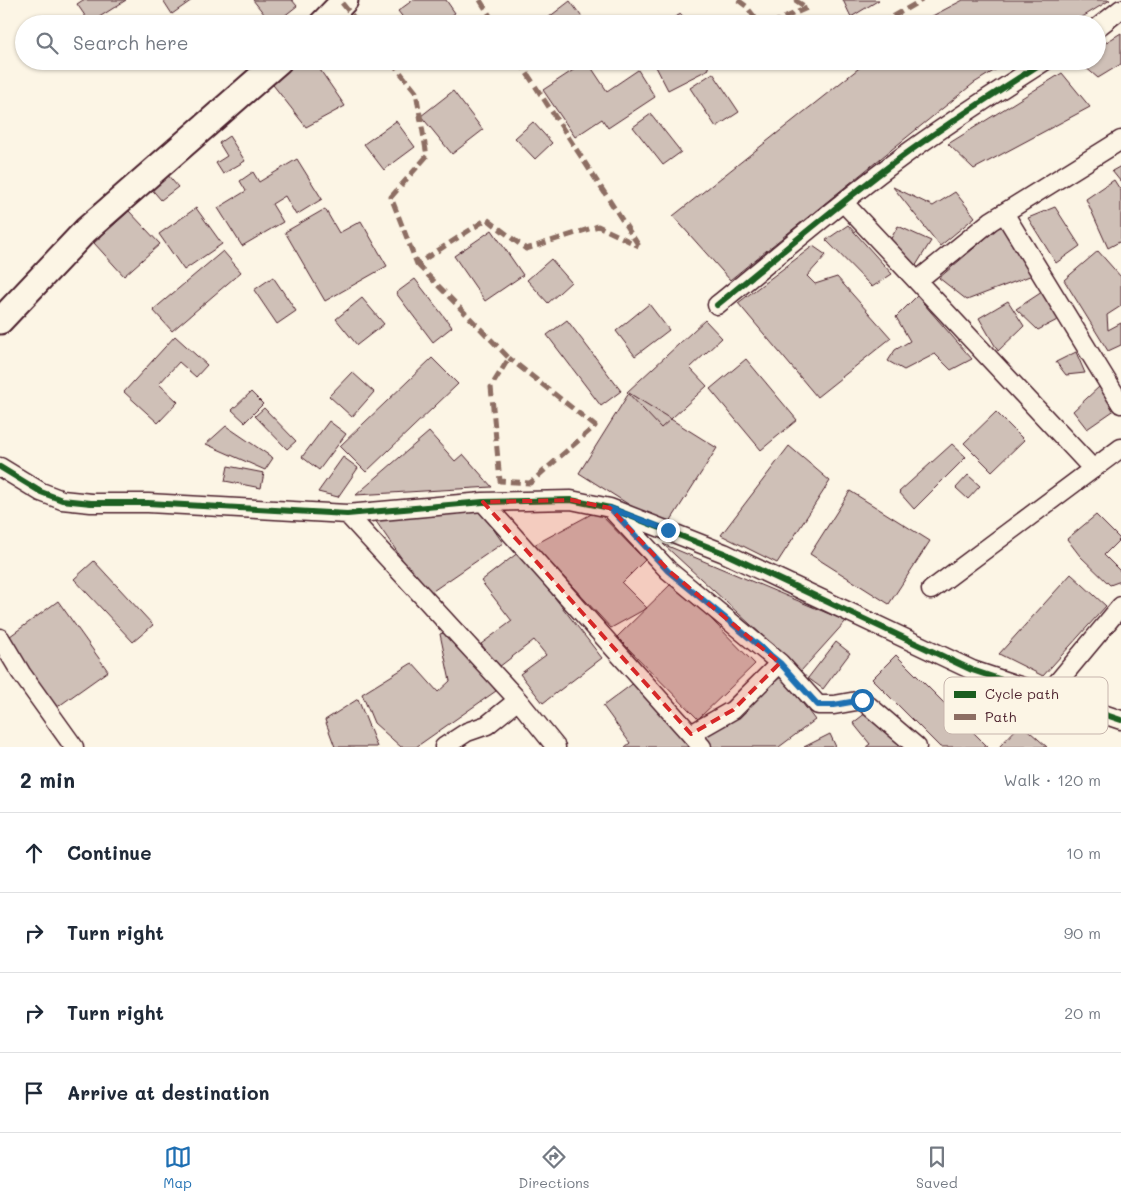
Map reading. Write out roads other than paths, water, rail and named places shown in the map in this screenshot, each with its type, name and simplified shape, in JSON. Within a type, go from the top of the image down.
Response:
[{"type":"street","points":[[330,15],[344,0]]},
{"type":"street","points":[[1106,21],[1121,9]]},
{"type":"street","points":[[0,321],[86,230],[269,70]]},
{"type":"street","points":[[717,305],[843,202],[903,156],[1031,70]]},
{"type":"street","points":[[917,281],[991,221],[1121,140]]},
{"type":"street","points":[[843,202],[1093,469]]},
{"type":"street","points":[[1004,213],[1121,404]]},
{"type":"street","points":[[932,590],[1121,448]]},
{"type":"street","points":[[0,467],[40,492],[62,500],[91,503],[148,503],[347,514],[482,502],[571,500],[610,508],[724,553],[972,670],[993,677]]},
{"type":"street","points":[[482,502],[696,740],[733,710],[780,663]]},
{"type":"street","points":[[610,508],[668,571],[780,663],[818,705],[834,705],[862,700],[916,747]]},
{"type":"street","points":[[347,514],[518,700],[556,747]]},
{"type":"street","points":[[1062,677],[1121,606]]},
{"type":"street","points":[[0,638],[21,673],[74,747]]},
{"type":"street","points":[[444,747],[467,732],[487,725],[518,700]]},
{"type":"street","points":[[1108,716],[1121,720]]}]
